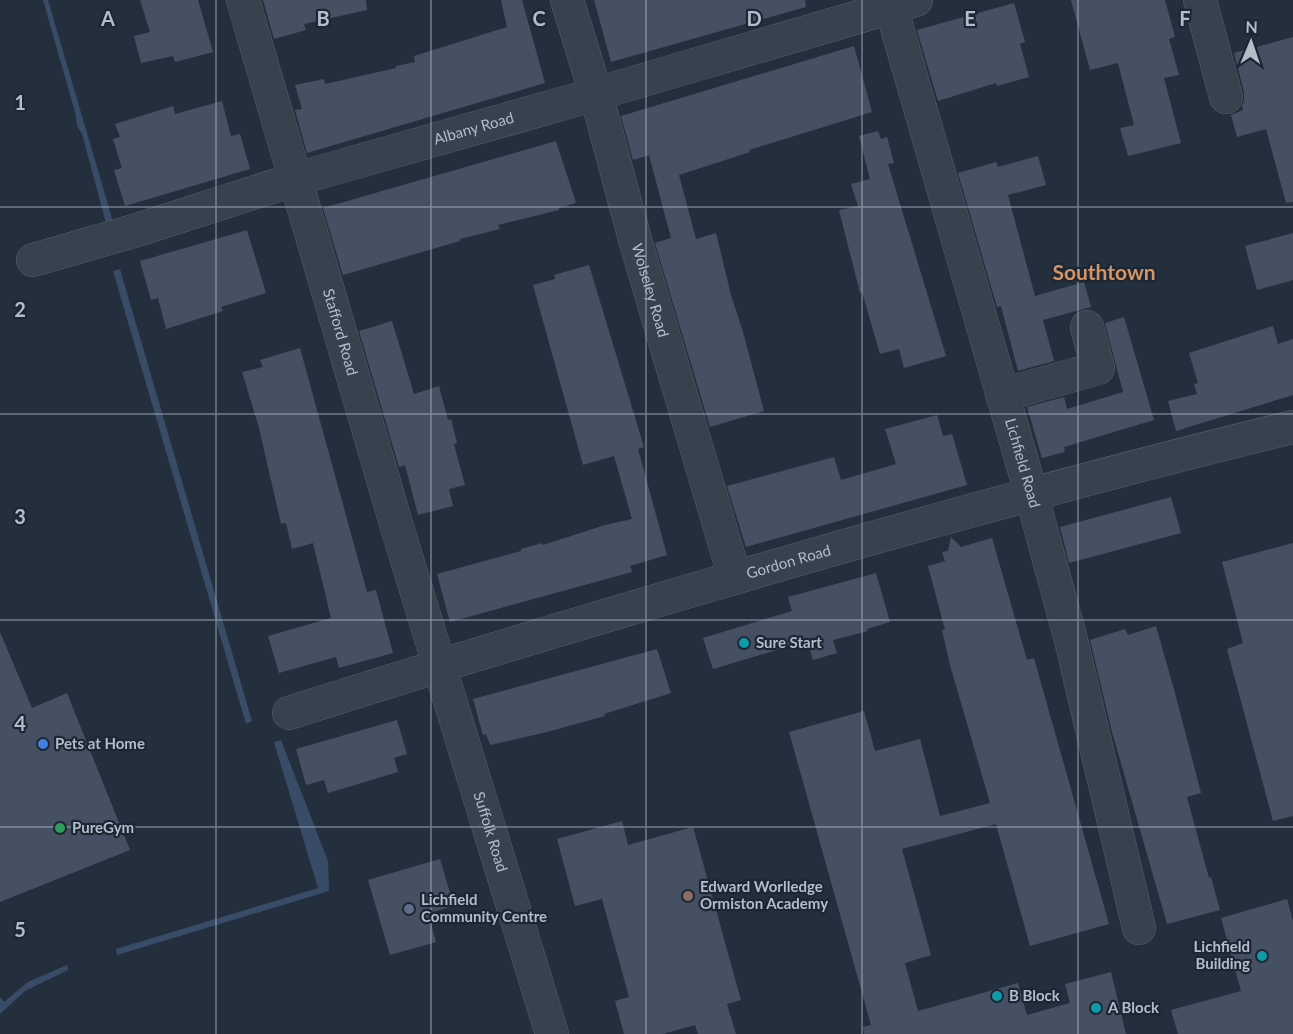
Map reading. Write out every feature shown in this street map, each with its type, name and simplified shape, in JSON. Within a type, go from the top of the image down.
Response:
[{"type":"street","name":"Stafford Road","points":[[243,0],[439,665]]},
{"type":"street","name":"Wolseley Road","points":[[567,0],[735,578]]},
{"type":"street","points":[[1200,0],[1226,97]]},
{"type":"street","name":"Albany Road","points":[[33,260],[137,230],[296,179],[596,94],[899,2]]},
{"type":"street","name":"Lichfield Road","points":[[899,2],[1002,395],[1071,640],[1139,928]]},
{"type":"street","points":[[1002,395],[1098,368],[1087,327]]},
{"type":"street","name":"Gordon Road","points":[[289,713],[439,665],[1031,493],[1293,427]]},
{"type":"street","name":"Suffolk Road","points":[[439,665],[552,1034]]},
{"type":"water","points":[[43,0],[48,0],[114,225],[107,227]]},
{"type":"water","points":[[120,269],[252,721],[246,724],[113,271]]},
{"type":"water","points":[[281,740],[328,861],[329,891],[117,955],[116,949],[318,888],[274,742]]},
{"type":"water","points":[[67,965],[68,970],[25,991],[0,1014],[0,997],[4,1002],[28,982]]},
{"type":"building","points":[[140,0],[198,0],[213,52],[175,62],[173,56],[141,63],[134,36],[150,32]]},
{"type":"building","points":[[263,0],[366,0],[367,10],[304,24],[306,30],[274,39]]},
{"type":"building","points":[[501,0],[522,0],[545,83],[307,153],[295,110],[302,109],[295,85],[324,79],[325,84],[396,68],[396,66],[415,62],[414,56],[507,27]]},
{"type":"building","points":[[594,0],[805,0],[806,7],[611,62]]},
{"type":"building","points":[[1071,0],[1165,0],[1175,37],[1169,39],[1179,75],[1164,78],[1181,143],[1128,156],[1120,128],[1134,125],[1118,63],[1090,70]]},
{"type":"building","points":[[1014,3],[1025,42],[1020,44],[1029,77],[997,86],[996,83],[938,101],[917,30]]},
{"type":"building","points":[[1293,37],[1293,202],[1286,203],[1266,129],[1237,137],[1231,115],[1243,110],[1244,101],[1244,92],[1234,53]]},
{"type":"building","points":[[854,46],[872,112],[749,150],[750,152],[679,175],[696,239],[716,233],[764,411],[710,427],[655,243],[671,238],[649,155],[633,160],[621,116]]},
{"type":"building","points":[[222,101],[231,136],[240,134],[250,169],[125,206],[114,170],[122,168],[113,139],[120,137],[115,124],[173,106],[175,114]]},
{"type":"building","points":[[878,131],[881,139],[887,137],[894,163],[888,164],[946,356],[904,368],[899,349],[880,354],[862,292],[860,293],[839,210],[858,206],[851,184],[870,179],[859,136]]},
{"type":"building","points":[[556,141],[576,203],[559,208],[559,210],[498,225],[500,229],[343,275],[323,208]]},
{"type":"building","points":[[1038,156],[1046,185],[1008,195],[1035,296],[1084,282],[1091,307],[1043,320],[1054,361],[1018,371],[1001,306],[997,307],[958,173],[996,162],[998,167]]},
{"type":"building","points":[[247,230],[266,293],[221,307],[223,311],[166,329],[158,298],[151,300],[140,261]]},
{"type":"building","points":[[1293,233],[1293,280],[1257,290],[1245,246]]},
{"type":"building","points":[[589,265],[644,447],[638,449],[667,555],[630,566],[632,572],[450,622],[437,574],[632,519],[614,456],[583,465],[533,285],[555,279],[554,275]]},
{"type":"building","points":[[1124,317],[1154,420],[1064,447],[1065,452],[1042,458],[1027,407],[1064,397],[1067,409],[1123,392],[1105,323]]},
{"type":"building","points":[[392,321],[414,394],[439,386],[448,420],[451,419],[457,443],[454,444],[465,485],[449,489],[453,506],[418,515],[405,465],[399,467],[359,331]]},
{"type":"building","points":[[1273,326],[1278,344],[1293,339],[1293,395],[1176,431],[1168,401],[1197,394],[1194,384],[1198,383],[1189,353]]},
{"type":"building","points":[[300,348],[367,592],[376,590],[393,653],[339,668],[336,657],[279,673],[268,636],[331,618],[313,543],[292,549],[286,523],[281,524],[259,428],[242,372],[263,367],[260,360]]},
{"type":"building","points":[[937,415],[943,436],[952,434],[967,485],[746,547],[727,486],[834,457],[841,480],[896,464],[885,429]]},
{"type":"building","points":[[1171,497],[1181,533],[1069,563],[1060,527]]},
{"type":"building","points":[[951,537],[961,547],[992,538],[1027,660],[1034,658],[1109,924],[1030,946],[996,824],[902,849],[931,955],[905,963],[918,1011],[1018,983],[1027,1015],[1070,1003],[1065,984],[1111,972],[1126,1034],[864,1034],[863,1027],[871,1025],[789,732],[864,711],[875,751],[920,739],[940,816],[990,803],[950,665],[942,630],[945,630],[928,566],[945,561],[942,552],[948,551]]},
{"type":"building","points":[[1293,543],[1293,816],[1273,821],[1227,649],[1243,643],[1222,562]]},
{"type":"building","points":[[876,573],[890,622],[867,629],[868,631],[833,640],[837,653],[813,660],[807,641],[713,669],[703,638],[792,611],[788,597]]},
{"type":"building","points":[[1156,626],[1201,793],[1187,797],[1220,910],[1167,924],[1112,732],[1090,640],[1125,629],[1128,635]]},
{"type":"building","points":[[0,632],[32,708],[67,693],[130,850],[0,902]]},
{"type":"building","points":[[657,649],[671,693],[604,714],[605,716],[490,745],[486,734],[483,735],[473,699]]},
{"type":"building","points":[[397,720],[407,754],[394,758],[398,772],[328,793],[324,780],[306,785],[296,749]]},
{"type":"building","points":[[622,821],[628,845],[693,827],[741,1000],[727,1004],[736,1034],[698,1034],[695,1025],[663,1034],[624,1034],[615,1001],[629,997],[602,899],[575,906],[557,839]]},
{"type":"building","name":"Lichfield Community Centre","points":[[440,859],[454,906],[428,913],[436,942],[390,955],[368,880]]},
{"type":"building","name":"Lichfield Building","points":[[1287,899],[1293,921],[1293,1034],[1178,1034],[1171,1010],[1241,991],[1221,918]]},
{"type":"place","name":"Sure Start","points":[[744,643]]},
{"type":"place","name":"Pets at Home","points":[[43,744]]},
{"type":"place","name":"PureGym","points":[[60,828]]},
{"type":"place","name":"Edward Worlledge Ormiston Academy","points":[[688,896]]},
{"type":"place","name":"Lichfield Community Centre","points":[[409,909]]},
{"type":"place","name":"Lichfield Building","points":[[1262,956]]},
{"type":"place","name":"B Block","points":[[997,996]]},
{"type":"place","name":"A Block","points":[[1096,1008]]},
{"type":"district","name":"Southtown","points":[[1104,273]]}]
